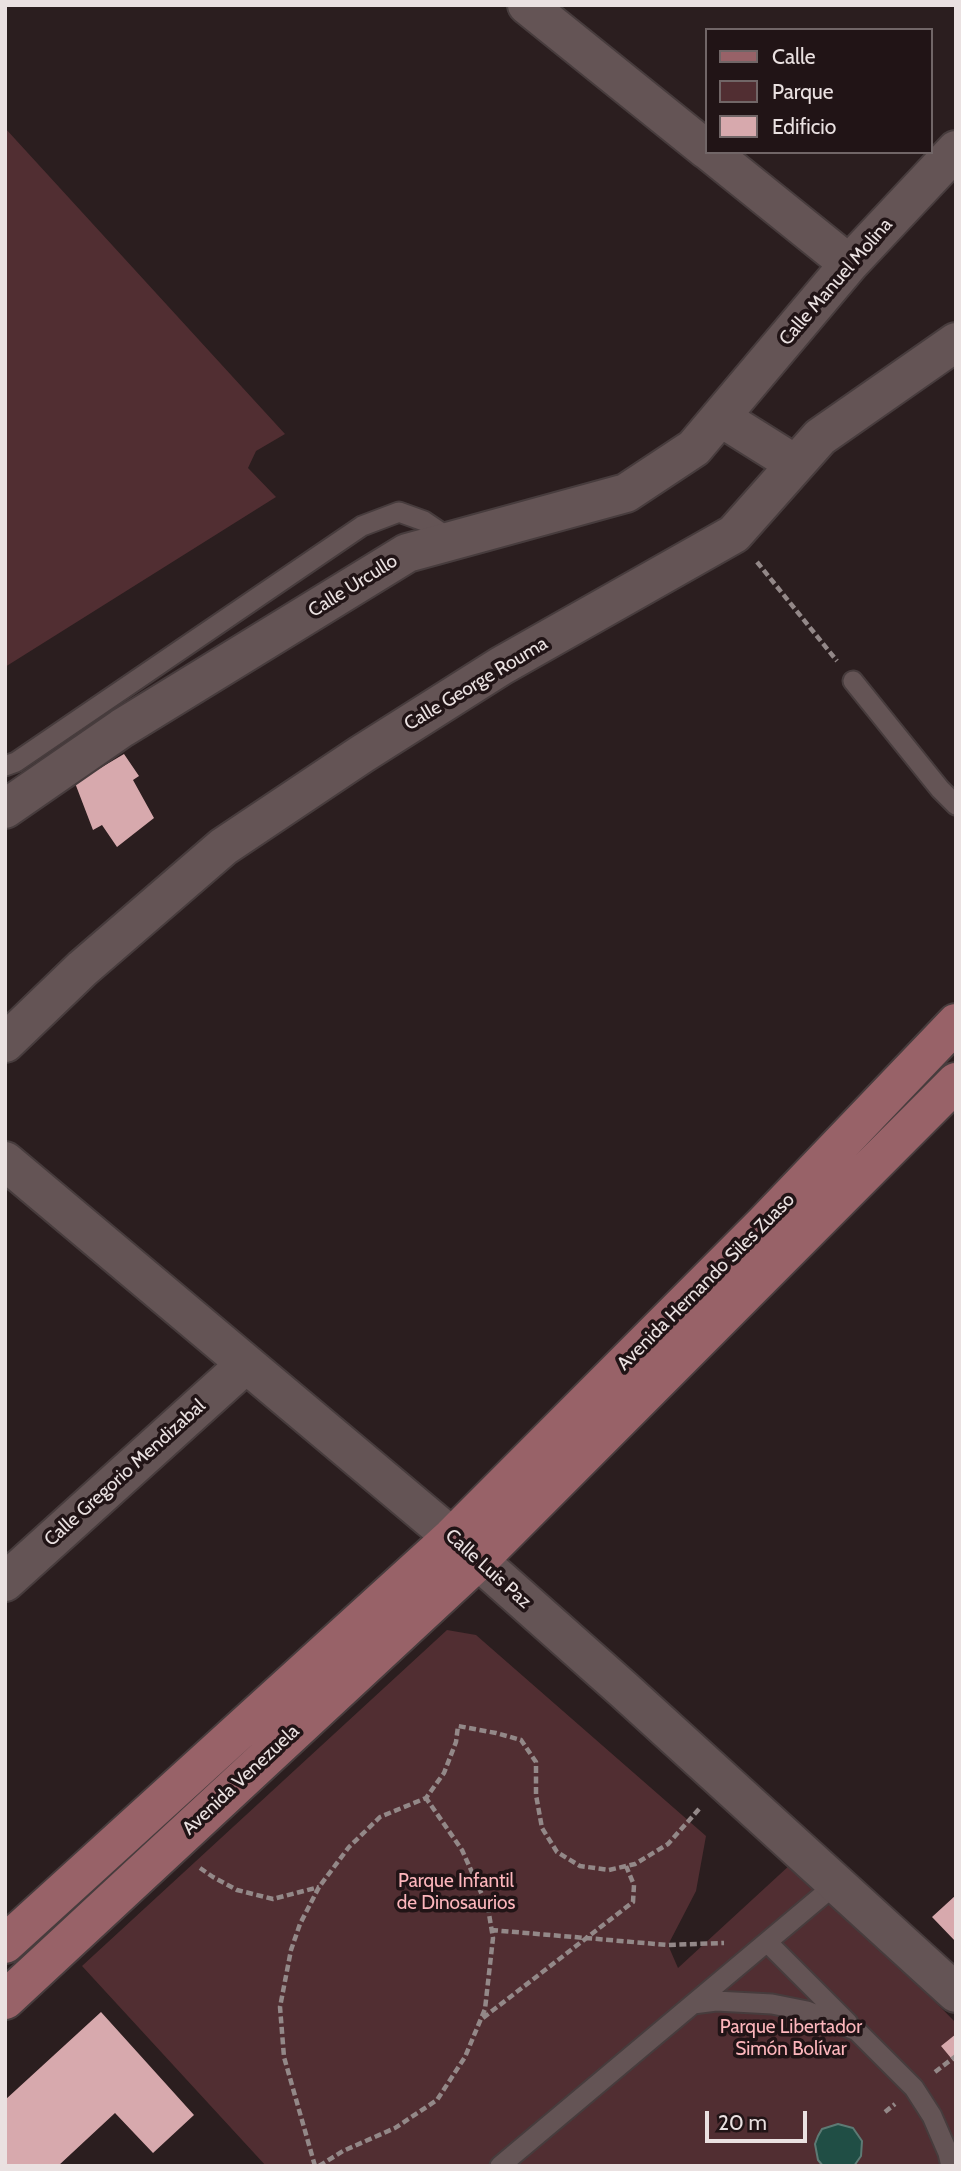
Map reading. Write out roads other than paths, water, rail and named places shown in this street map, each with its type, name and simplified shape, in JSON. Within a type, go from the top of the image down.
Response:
[{"type":"main road","name":"Avenida Hernando Siles Zuaso","points":[[465,1549],[764,1224],[956,1023]]},
{"type":"main road","name":"Avenida Hernando Siles Zuaso","points":[[465,1549],[956,1082]]},
{"type":"main road","name":"Avenida Venezuela","points":[[7,1996],[174,1842],[465,1549]]},
{"type":"main road","name":"Avenida Venezuela","points":[[5,1944],[465,1549]]},
{"type":"street","points":[[550,13],[706,149]]},
{"type":"street","name":"Calle Manuel Molina","points":[[720,418],[849,264],[956,150]]},
{"type":"street","points":[[712,154],[849,264]]},
{"type":"street","name":"Calle George Rouma","points":[[5,1043],[83,968],[223,846],[501,666],[734,534],[820,437],[956,342]]},
{"type":"street","points":[[720,418],[795,464]]},
{"type":"street","name":"Calle Urcullo","points":[[5,808],[122,728],[407,553],[626,493],[694,448],[720,418]]},
{"type":"street","name":"Calle Luis Paz","points":[[5,1161],[465,1549],[956,1993]]},
{"type":"street","name":"Calle Gregorio Mendizabal","points":[[5,1582],[246,1364]]},
{"type":"lane","points":[[5,766],[16,762],[362,526],[399,512],[424,521],[453,540]]},
{"type":"lane","points":[[853,681],[956,805]]},
{"type":"lane","points":[[500,2166],[836,1884]]},
{"type":"lane","points":[[767,1942],[914,2088],[932,2116],[951,2166]]},
{"type":"lane","points":[[693,2004],[716,2001],[772,2004],[807,2011],[857,2031]]},
{"type":"park label","name":"Parque Infantil de Dinosaurios","points":[[456,1892]]},
{"type":"park label","name":"Parque Libertador Simón Bolívar","points":[[791,2038]]}]
